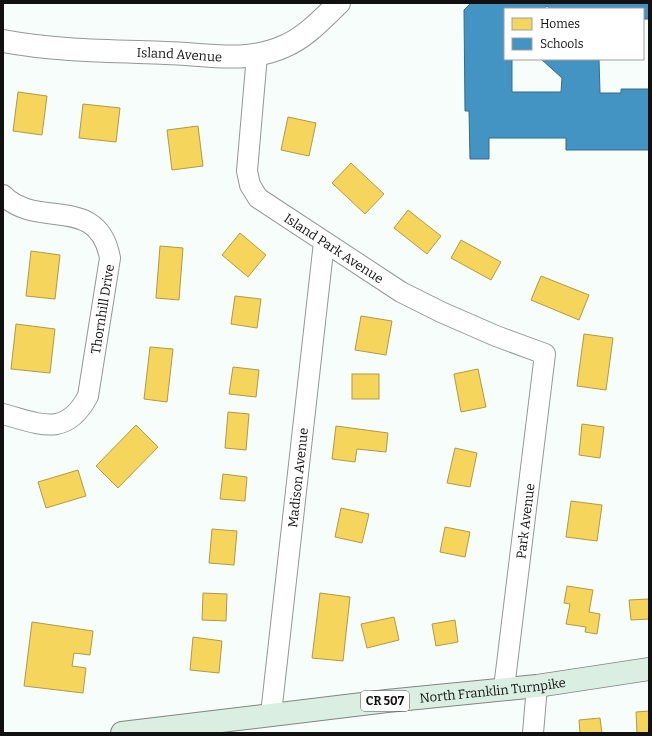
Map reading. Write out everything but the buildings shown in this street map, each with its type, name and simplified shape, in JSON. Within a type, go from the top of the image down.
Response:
[{"type":"main road","name":"North Franklin Turnpike","points":[[122,733],[271,714],[504,688],[537,686],[649,669]]},
{"type":"street","name":"Island Avenue","points":[[3,41],[24,45],[91,50],[198,54],[230,58],[257,55],[285,47],[307,34],[339,3]]},
{"type":"street","name":"Island Park Avenue","points":[[257,55],[246,171],[250,185],[258,198],[269,207],[401,292],[427,306],[496,336],[545,354]]},
{"type":"street","name":"Thornhill Drive","points":[[3,195],[9,201],[21,208],[82,219],[93,224],[102,233],[110,258],[88,396],[82,408],[73,417],[61,424],[46,426],[3,414]]},
{"type":"street","name":"Madison Avenue","points":[[271,714],[324,242]]},
{"type":"street","name":"Park Avenue","points":[[504,688],[545,354]]},
{"type":"street","points":[[533,733],[537,686]]}]
